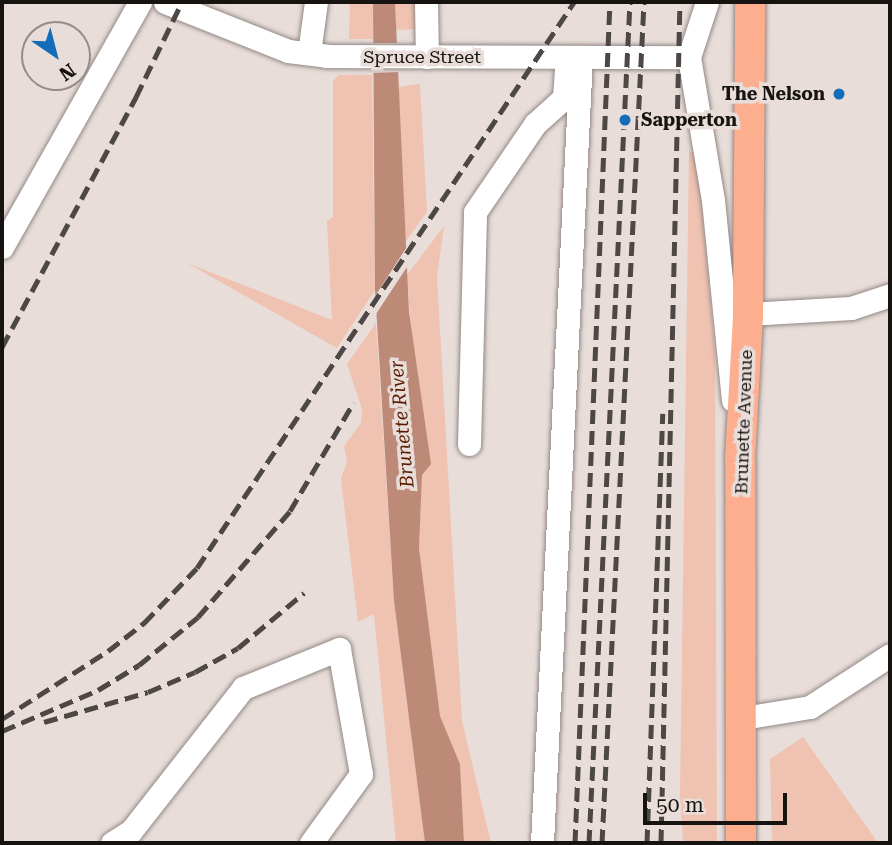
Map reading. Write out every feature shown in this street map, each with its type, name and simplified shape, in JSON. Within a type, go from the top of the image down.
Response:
[{"type":"main road","name":"Brunette Avenue","points":[[741,843],[743,718],[740,459],[748,314],[750,2]]},
{"type":"street","points":[[2,247],[139,2]]},
{"type":"street","name":"Spruce Street","points":[[165,2],[288,51],[352,57],[689,57]]},
{"type":"street","points":[[309,53],[316,2]]},
{"type":"street","points":[[417,57],[426,2]]},
{"type":"street","points":[[707,2],[689,57],[713,200],[740,459]]},
{"type":"street","points":[[469,444],[475,212],[535,124],[564,98],[574,57]]},
{"type":"street","points":[[542,843],[574,57]]},
{"type":"street","points":[[748,314],[851,308],[890,295]]},
{"type":"street","points":[[111,843],[131,831],[243,688],[339,649],[361,774],[311,843]]},
{"type":"street","points":[[743,718],[810,707],[890,654]]},
{"type":"shaded area","points":[[350,2],[373,2],[373,39],[349,39]]},
{"type":"shaded area","points":[[395,2],[415,2],[417,29],[396,30]]},
{"type":"shaded area","points":[[339,75],[372,75],[375,290],[337,348],[187,263],[332,320],[327,221],[333,217],[333,81]]},
{"type":"shaded area","points":[[420,84],[427,212],[405,242],[398,87]]},
{"type":"shaded area","points":[[689,151],[697,154],[715,351],[717,843],[683,843],[680,795]]},
{"type":"shaded area","points":[[444,226],[437,277],[462,721],[491,843],[464,843],[460,764],[440,716],[419,548],[422,475],[407,275]]},
{"type":"shaded area","points":[[376,323],[394,601],[425,843],[396,843],[374,614],[358,622],[341,479],[347,461],[344,446],[361,423],[362,409],[347,364]]},
{"type":"shaded area","points":[[803,737],[876,840],[872,843],[772,843],[770,759]]},
{"type":"water","name":"Brunette River","points":[[373,2],[395,2],[409,312],[431,464],[422,475],[419,548],[440,716],[460,764],[464,843],[425,843],[394,601],[375,290]]},
{"type":"pier","points":[[369,43],[400,43],[401,72],[369,73]]},
{"type":"pier","points":[[408,245],[409,264],[372,320],[372,301]]},
{"type":"railway","points":[[2,347],[136,97],[182,2]]},
{"type":"railway","points":[[2,719],[108,651],[144,623],[197,568],[574,2]]},
{"type":"railway","points":[[575,843],[610,2]]},
{"type":"railway","points":[[589,843],[630,2]]},
{"type":"railway","points":[[602,843],[644,2]]},
{"type":"railway","points":[[661,843],[680,2]]},
{"type":"railway","points":[[2,731],[98,690],[139,665],[198,617],[290,511],[354,402]]},
{"type":"railway","points":[[647,843],[663,413]]},
{"type":"railway","points":[[44,722],[148,692],[195,672],[238,648],[304,593]]},
{"type":"place","name":"The Nelson","points":[[839,94]]},
{"type":"place","name":"Sapperton","points":[[625,120]]}]
